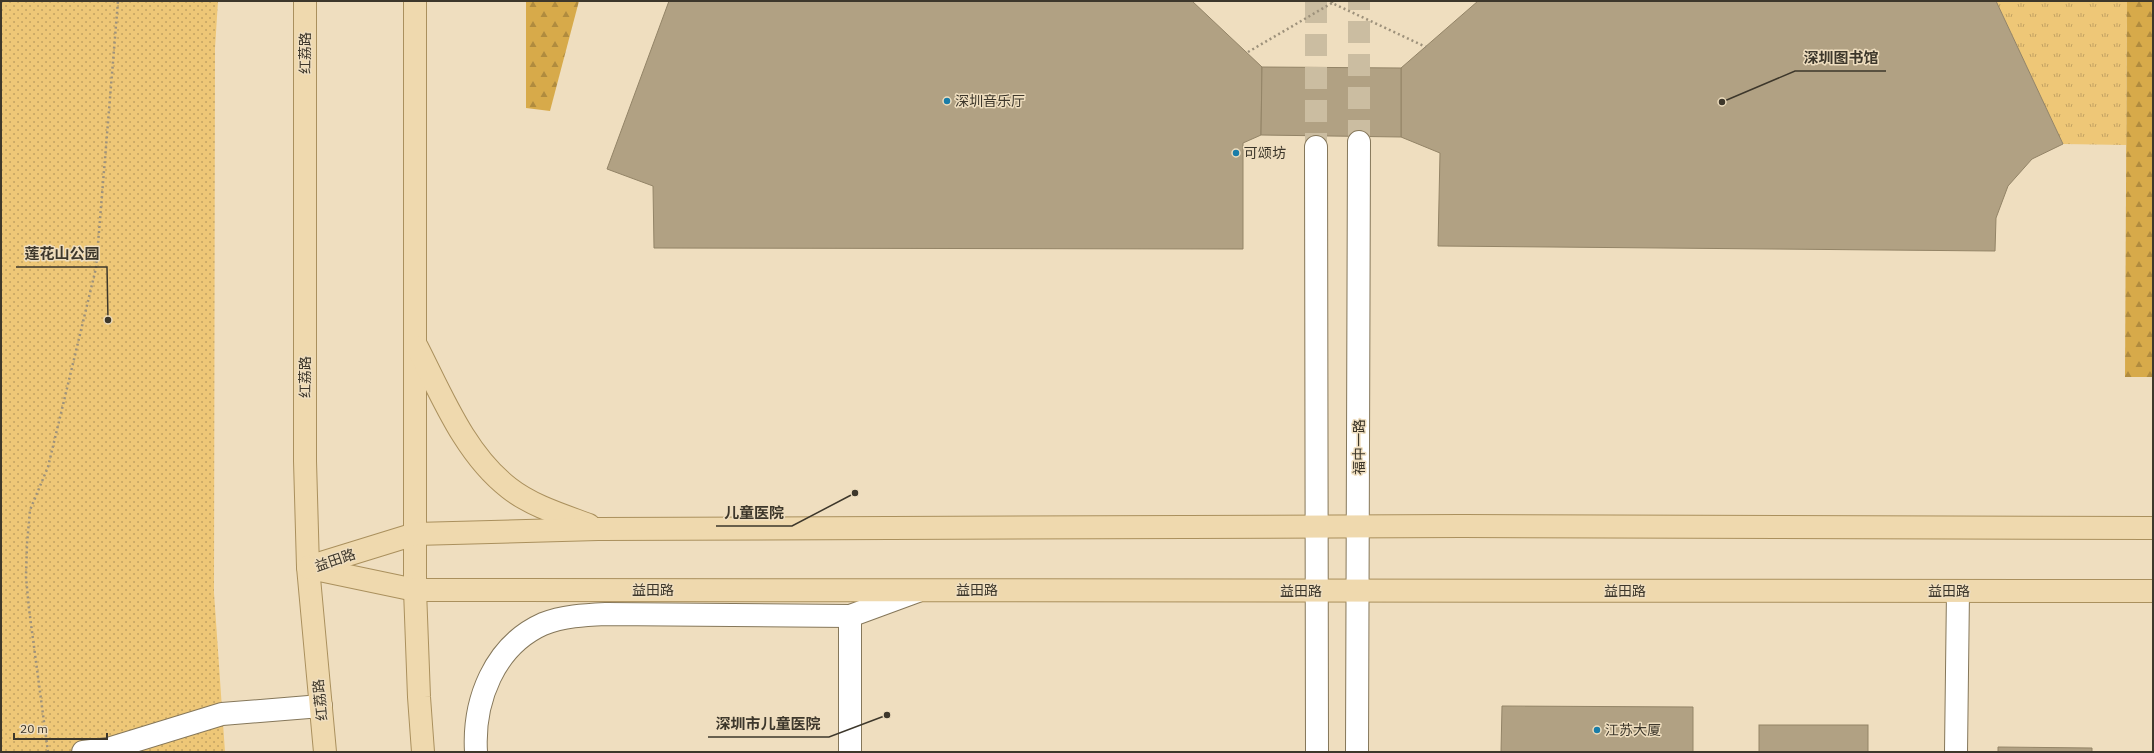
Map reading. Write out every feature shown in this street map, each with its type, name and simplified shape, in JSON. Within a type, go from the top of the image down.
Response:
[{"type":"main road","name":"红荔路","points":[[305,1],[305,461],[308,567],[324,752]]},
{"type":"main road","points":[[415,1],[415,590],[419,697],[423,752]]},
{"type":"main road","points":[[415,344],[460,430],[486,468],[524,498],[598,529]]},
{"type":"main road","points":[[2106,528],[2125,526],[2153,519]]},
{"type":"main road","name":"益田路","points":[[308,567],[415,534],[598,529],[1316,526],[2153,528]]},
{"type":"main road","name":"益田路","points":[[308,567],[415,590],[2153,591]]},
{"type":"main road","points":[[2102,591],[2153,604]]},
{"type":"street","name":"福中一路","points":[[1357,752],[1359,527],[1359,142]]},
{"type":"street","points":[[1316,148],[1317,752]]},
{"type":"street","points":[[476,752],[477,718],[482,696],[490,675],[511,646],[543,625],[577,615],[606,614],[850,616],[922,590]]},
{"type":"street","points":[[1956,752],[1958,591]]},
{"type":"street","points":[[850,616],[850,752]]},
{"type":"street","points":[[83,752],[108,749],[222,714],[321,706]]},
{"type":"path","points":[[48,752],[26,577],[30,510],[48,467],[96,268],[118,1]]},
{"type":"path","points":[[1248,52],[1332,2],[1426,47]]},
{"type":"green space","points":[[1,1],[218,1],[215,48],[214,593],[225,752],[1,752]]},
{"type":"green space","points":[[526,1],[579,1],[550,111],[526,108]]},
{"type":"green space","points":[[1996,1],[2127,1],[2126,145],[2063,144]]},
{"type":"green space","points":[[2127,1],[2153,1],[2153,377],[2125,377]]},
{"type":"building","name":"深圳音乐厅","points":[[669,1],[1192,1],[1262,67],[1261,135],[1243,143],[1243,249],[654,248],[653,186],[607,169]]},
{"type":"building","points":[[1478,1],[1996,1],[2063,144],[2032,159],[2008,186],[1996,218],[1995,251],[1438,246],[1440,153],[1401,137],[1401,68]]},
{"type":"building","points":[[1262,67],[1401,68],[1401,137],[1261,135]]},
{"type":"building","name":"江苏大厦","points":[[1502,706],[1693,707],[1693,752],[1501,752]]},
{"type":"building","points":[[1759,725],[1868,725],[1868,752],[1759,752]]},
{"type":"building","points":[[1998,747],[2092,748],[2092,752],[1998,752]]},
{"type":"tunnel","points":[[1316,1],[1316,147]]},
{"type":"tunnel","points":[[1359,1],[1359,142]]},
{"type":"place","name":"深圳音乐厅","points":[[947,101]]},
{"type":"place","name":"深圳图书馆","points":[[1722,102]]},
{"type":"place","name":"可颂坊","points":[[1236,153]]},
{"type":"place","name":"莲花山公园","points":[[108,320]]},
{"type":"place","name":"儿童医院","points":[[855,493]]},
{"type":"place","name":"深圳市儿童医院","points":[[887,715]]},
{"type":"place","name":"江苏大厦","points":[[1597,730]]}]
